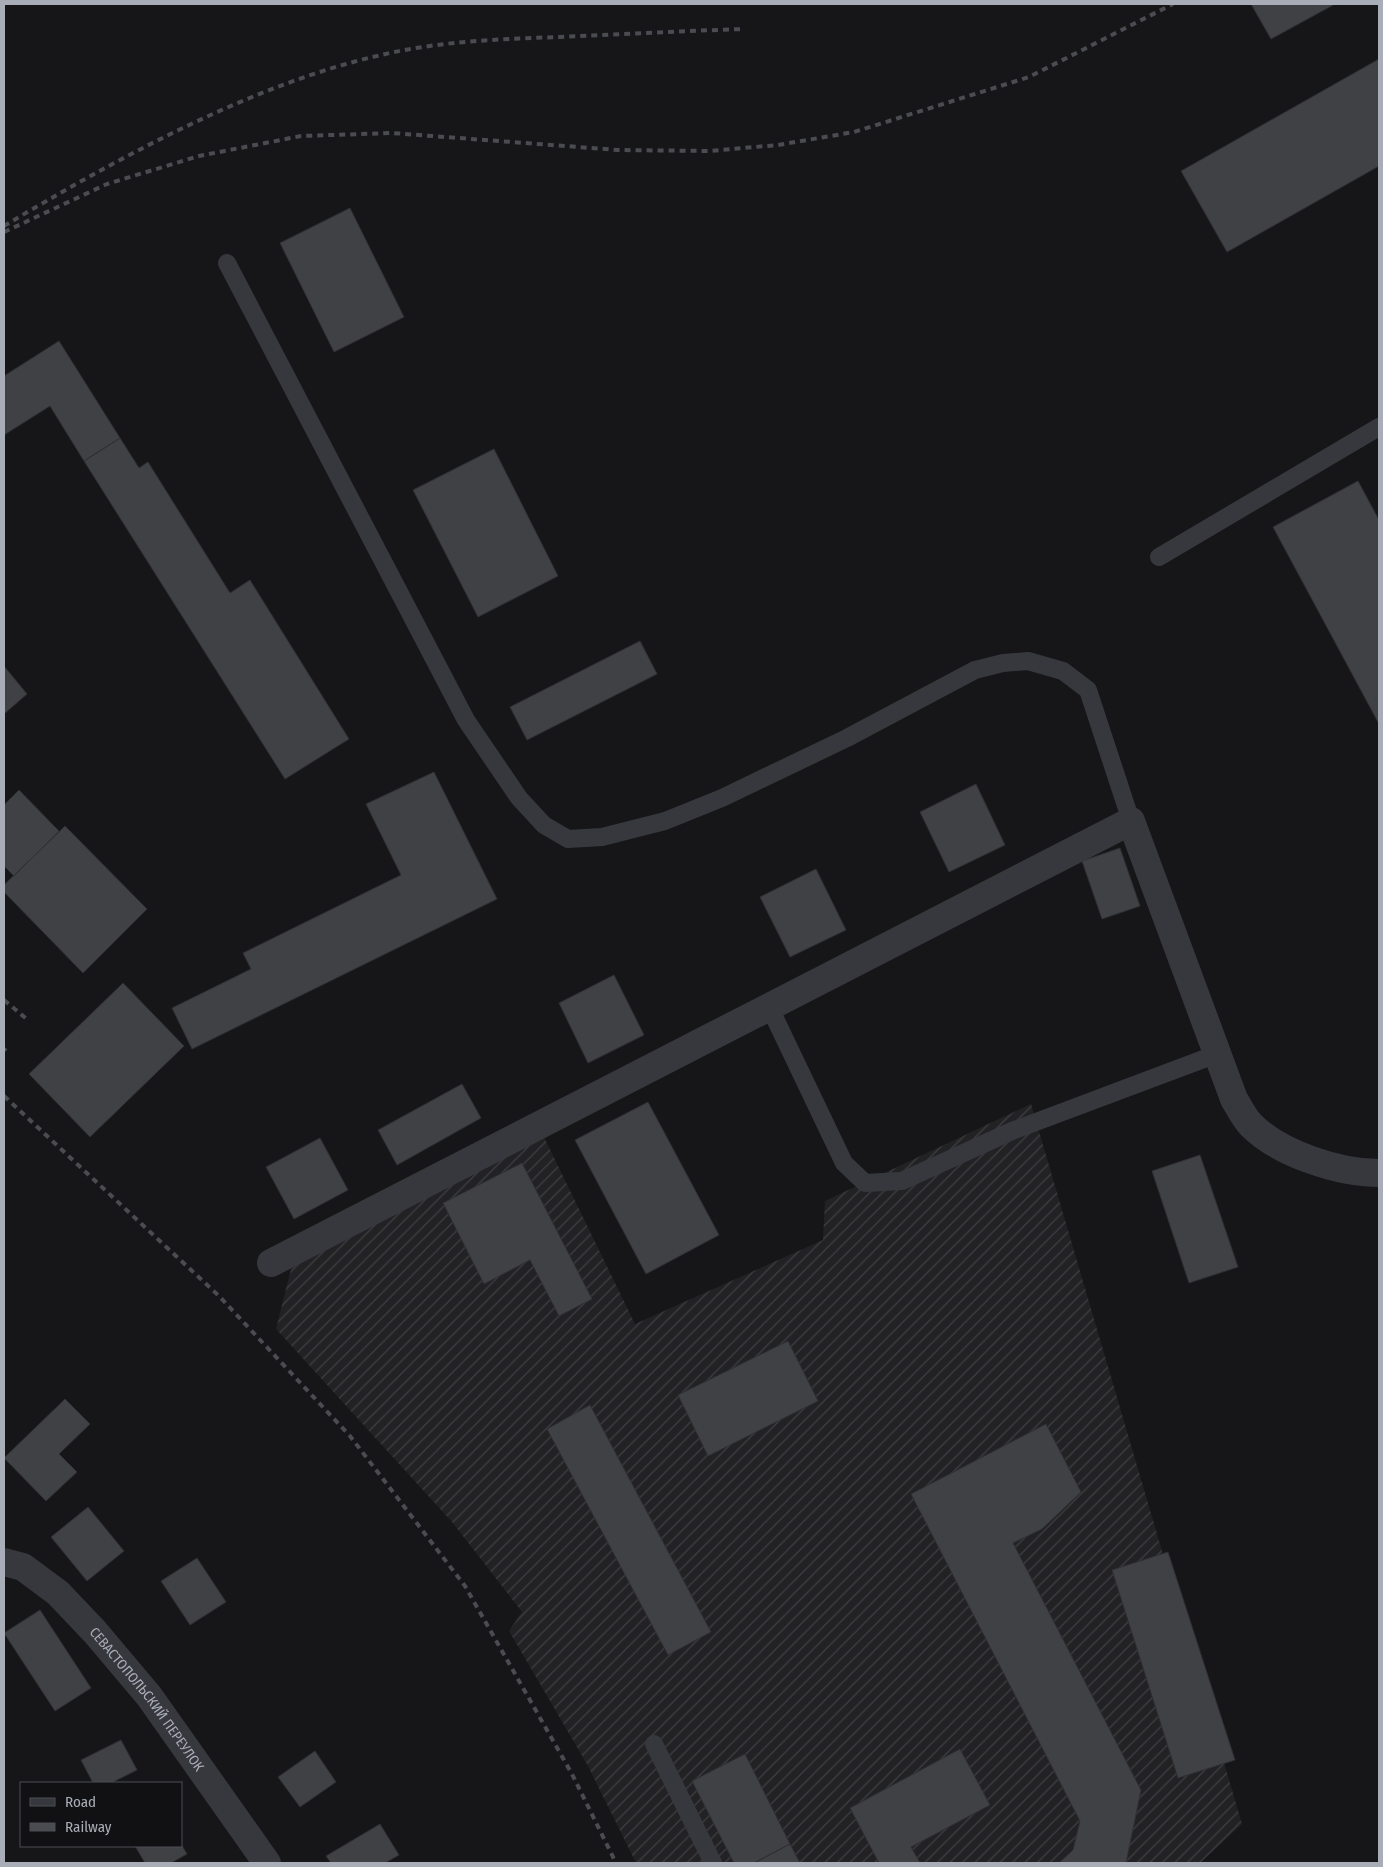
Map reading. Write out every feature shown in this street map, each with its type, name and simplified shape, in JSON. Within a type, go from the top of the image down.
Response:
[{"type":"street","points":[[271,1263],[1131,821],[1234,1099],[1250,1124],[1271,1140],[1319,1163],[1368,1173],[1379,1173]]},
{"type":"street","name":"СЕВАСТОПОЛЬСКИЙ ПЕРЕУЛОК","points":[[4,1562],[23,1567],[58,1593],[96,1632],[149,1696],[266,1863]]},
{"type":"lane","points":[[227,262],[466,720],[519,798],[544,825],[568,839],[602,837],[665,821],[722,798],[847,738],[975,670],[1003,663],[1028,661],[1063,671],[1088,690],[1131,821]]},
{"type":"lane","points":[[1159,557],[1379,427]]},
{"type":"lane","points":[[770,1006],[844,1164],[865,1182],[902,1181],[1012,1131],[1217,1054]]},
{"type":"lane","points":[[654,1744],[713,1863]]},
{"type":"shaded area","points":[[1031,1104],[1242,1824],[1200,1863],[636,1863],[588,1766],[509,1631],[522,1612],[452,1522],[276,1329],[293,1261],[541,1131],[635,1324],[823,1240],[825,1201]]},
{"type":"building","points":[[1251,4],[1335,4],[1271,39]]},
{"type":"building","points":[[1379,59],[1379,166],[1227,252],[1181,171]]},
{"type":"building","points":[[350,208],[404,317],[334,352],[280,243]]},
{"type":"building","points":[[59,341],[120,438],[84,461],[50,406],[4,435],[4,376]]},
{"type":"building","points":[[120,438],[139,468],[148,462],[230,593],[250,580],[349,739],[285,779],[84,461]]},
{"type":"building","points":[[494,449],[558,576],[478,617],[413,490]]},
{"type":"building","points":[[1358,481],[1379,520],[1379,724],[1273,527]]},
{"type":"building","points":[[640,641],[657,674],[527,740],[510,707]]},
{"type":"building","points":[[4,666],[27,694],[4,714]]},
{"type":"building","points":[[434,772],[497,899],[192,1049],[172,1008],[251,969],[243,953],[401,875],[366,804]]},
{"type":"building","points":[[976,784],[1005,845],[949,872],[920,812]]},
{"type":"building","points":[[19,790],[59,831],[14,876],[4,866],[4,805]]},
{"type":"building","points":[[65,826],[147,909],[83,973],[4,892],[4,885]]},
{"type":"building","points":[[1120,848],[1140,906],[1102,919],[1082,861]]},
{"type":"building","points":[[816,869],[846,930],[790,957],[760,897]]},
{"type":"building","points":[[614,975],[644,1035],[588,1063],[559,1003]]},
{"type":"building","points":[[123,983],[184,1046],[90,1137],[29,1074]]},
{"type":"building","points":[[462,1084],[481,1118],[397,1165],[378,1130]]},
{"type":"building","points":[[648,1102],[719,1235],[646,1274],[575,1140]]},
{"type":"building","points":[[320,1138],[348,1190],[294,1219],[266,1167]]},
{"type":"building","points":[[1200,1155],[1238,1267],[1189,1283],[1152,1171]]},
{"type":"building","points":[[522,1163],[592,1299],[559,1316],[530,1260],[484,1284],[443,1203]]},
{"type":"building","points":[[788,1341],[818,1401],[708,1456],[678,1395]]},
{"type":"building","points":[[65,1399],[90,1424],[59,1454],[77,1472],[46,1501],[4,1458]]},
{"type":"building","points":[[590,1405],[711,1632],[668,1655],[547,1429]]},
{"type":"building","points":[[1046,1424],[1081,1492],[1042,1529],[1013,1543],[1141,1790],[1126,1863],[1059,1863],[1073,1850],[1080,1821],[911,1494]]},
{"type":"building","points":[[88,1507],[124,1551],[87,1581],[51,1537]]},
{"type":"building","points":[[1168,1552],[1235,1760],[1178,1778],[1112,1570]]},
{"type":"building","points":[[197,1558],[226,1602],[190,1625],[161,1581]]},
{"type":"building","points":[[40,1610],[91,1688],[55,1711],[4,1633]]},
{"type":"building","points":[[121,1740],[137,1770],[113,1782],[92,1782],[81,1760]]},
{"type":"building","points":[[960,1749],[990,1805],[911,1847],[920,1863],[879,1863],[850,1808]]},
{"type":"building","points":[[315,1751],[336,1782],[300,1807],[278,1777]]},
{"type":"building","points":[[745,1754],[790,1844],[754,1863],[734,1863],[692,1781]]},
{"type":"building","points":[[380,1824],[399,1855],[385,1863],[331,1863],[326,1856]]},
{"type":"building","points":[[790,1844],[800,1863],[754,1863]]},
{"type":"building","points":[[182,1846],[187,1854],[171,1863],[145,1863],[136,1847]]},
{"type":"railway","points":[[4,232],[107,184],[199,156],[301,136],[392,133],[618,150],[709,151],[778,145],[854,132],[1029,77],[1173,4]]},
{"type":"railway","points":[[4,226],[92,175],[186,126],[284,85],[333,68],[381,55],[403,50],[493,40],[745,29]]},
{"type":"railway","points":[[4,1000],[29,1021]]},
{"type":"railway","points":[[4,1096],[219,1296],[350,1436],[465,1586],[572,1774],[616,1863]]}]
